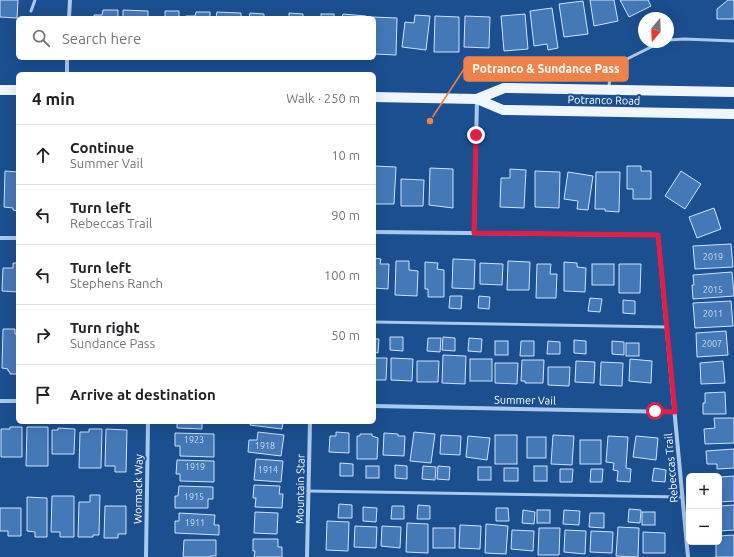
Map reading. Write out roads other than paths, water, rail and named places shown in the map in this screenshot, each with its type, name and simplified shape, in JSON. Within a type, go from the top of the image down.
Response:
[{"type":"main road","name":"Potranco Road","points":[[376,96],[477,98],[504,88],[734,92]]},
{"type":"main road","points":[[0,90],[16,90]]},
{"type":"main road","name":"Potranco Road","points":[[477,98],[503,110],[734,114]]},
{"type":"street","points":[[69,16],[70,0]]},
{"type":"street","points":[[67,60],[67,72]]},
{"type":"street","points":[[376,232],[474,233],[477,98]]},
{"type":"street","name":"Rebeccas Trail","points":[[474,233],[658,235],[688,557]]},
{"type":"street","points":[[0,238],[16,238]]},
{"type":"street","points":[[0,401],[16,401]]},
{"type":"street","name":"Summer Vail","points":[[376,406],[675,412]]},
{"type":"street","name":"Wormack Way","points":[[146,557],[148,424]]},
{"type":"street","name":"Mountain Star","points":[[307,557],[310,424]]},
{"type":"lane","points":[[31,11],[35,0]]},
{"type":"lane","points":[[674,40],[734,41]]},
{"type":"lane","points":[[609,90],[610,72],[613,66],[649,48]]},
{"type":"lane","points":[[376,322],[666,327]]},
{"type":"lane","points":[[308,491],[683,497]]},
{"type":"place","name":"Potranco & Sundance Pass","points":[[430,121]]}]
